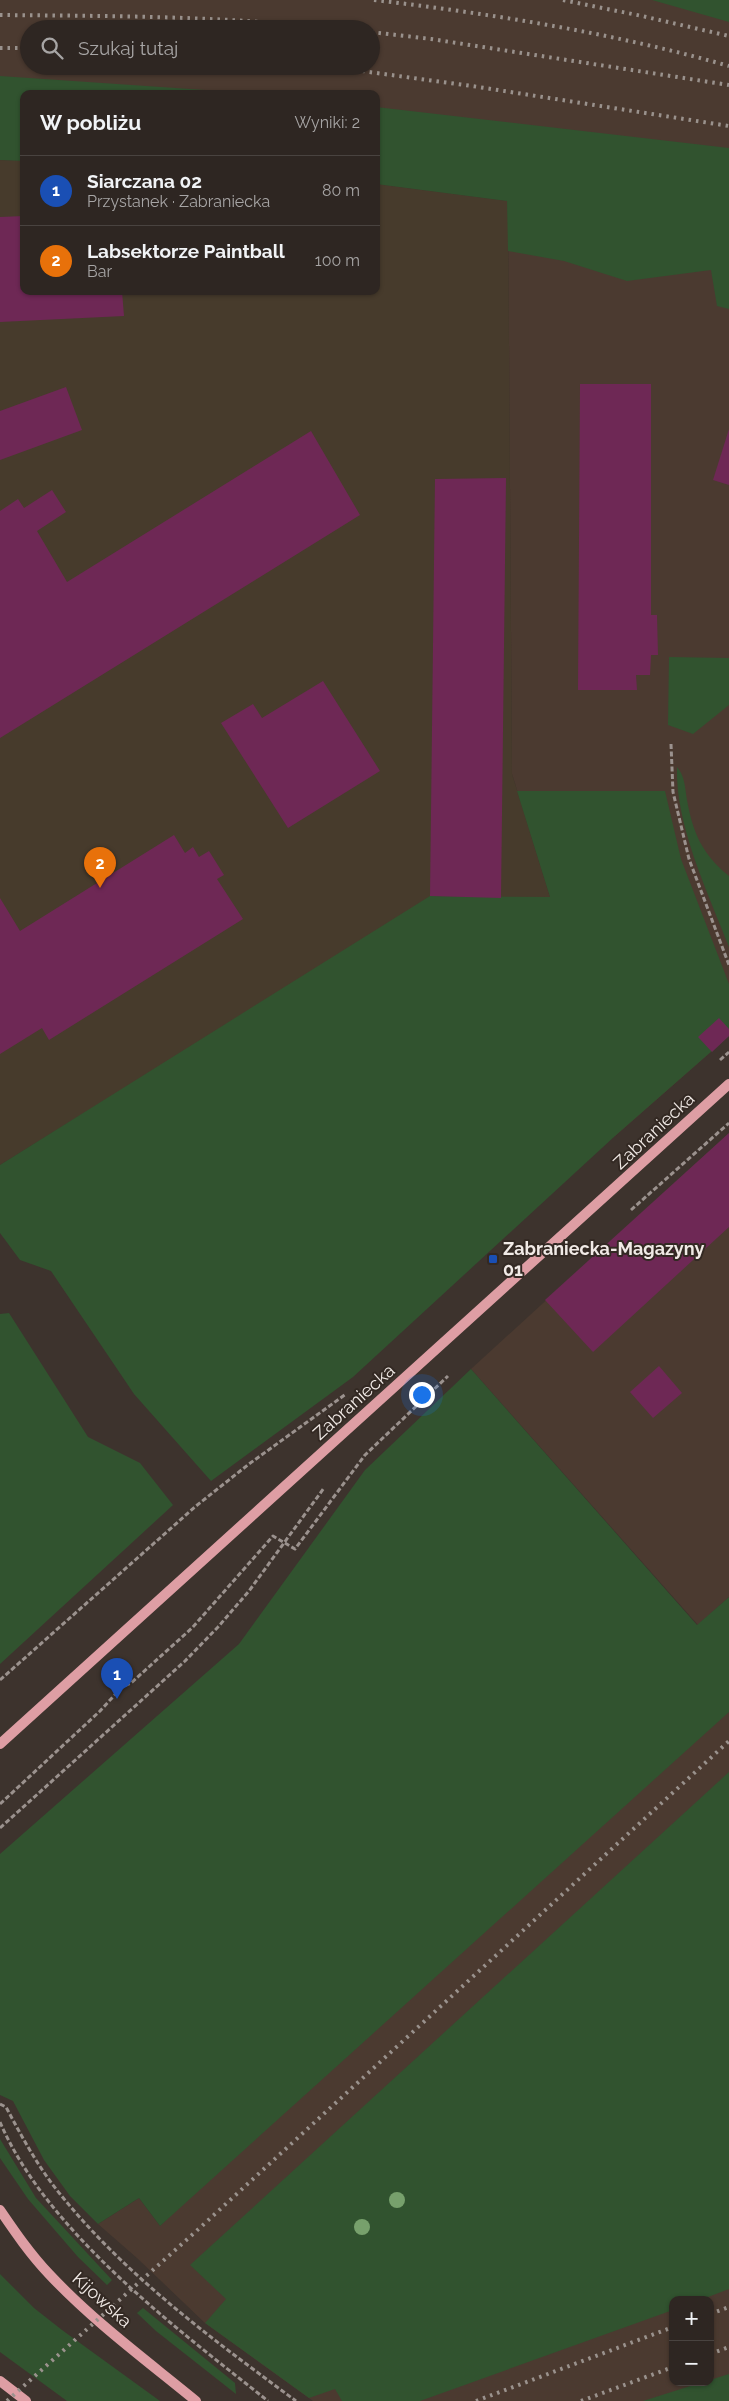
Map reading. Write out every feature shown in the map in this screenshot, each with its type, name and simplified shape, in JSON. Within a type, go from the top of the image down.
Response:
[{"type":"main road","name":"Zabraniecka","points":[[0,1744],[729,1084]]},
{"type":"main road","name":"Kijowska","points":[[0,2210],[21,2241],[49,2274],[91,2315],[196,2401]]},
{"type":"main road","points":[[0,2381],[26,2401]]},
{"type":"path","points":[[671,744],[673,792],[689,859],[729,965]]},
{"type":"path","points":[[629,1212],[729,1123]]},
{"type":"path","points":[[0,1804],[100,1711],[122,1687],[131,1683],[192,1628],[273,1536],[295,1549],[365,1455],[454,1370]]},
{"type":"path","points":[[0,1680],[196,1506],[249,1464],[354,1388]]},
{"type":"path","points":[[0,1828],[185,1661],[249,1591],[325,1486]]},
{"type":"path","points":[[0,2104],[6,2107],[40,2166],[60,2193],[116,2254],[214,2341],[296,2401]]},
{"type":"path","points":[[0,2122],[22,2163],[44,2194],[72,2228],[108,2266],[152,2308],[268,2401]]},
{"type":"shaded area","points":[[0,0],[729,0],[729,1036],[615,1136],[550,897],[512,774],[508,201],[380,185],[380,90],[20,90],[20,161],[0,160]]},
{"type":"shaded area","points":[[0,160],[20,161],[20,295],[380,295],[380,185],[508,201],[512,774],[550,897],[501,898],[107,1099],[0,1165]]},
{"type":"shaded area","points":[[729,1133],[729,1597],[698,1625],[471,1369]]},
{"type":"shaded area","points":[[729,1645],[729,2401],[313,2401],[205,2323],[137,2258],[98,2224],[139,2198],[160,2226]]},
{"type":"green space","points":[[652,0],[729,0],[729,22]]},
{"type":"green space","points":[[0,76],[204,90],[20,90],[20,161],[0,160]]},
{"type":"green space","points":[[380,107],[729,148],[729,309],[717,306],[711,270],[627,281],[564,261],[508,251],[507,201],[380,185]]},
{"type":"green space","points":[[669,657],[729,658],[729,705],[693,734],[668,725]]},
{"type":"green space","points":[[677,767],[683,778],[689,812],[700,842],[705,851],[729,876],[729,947],[694,858],[687,835],[681,812]]},
{"type":"green space","points":[[517,791],[665,791],[681,859],[729,984],[729,1036],[615,1136],[353,1377],[211,1481],[134,1394],[51,1271],[20,1260],[0,1233],[0,1165],[430,896],[550,897]]},
{"type":"green space","points":[[9,1313],[88,1437],[140,1463],[173,1505],[0,1664],[0,1314]]},
{"type":"green space","points":[[471,1369],[697,1625],[729,1597],[729,1712],[160,2226],[139,2198],[98,2224],[70,2196],[44,2160],[13,2101],[0,2095],[0,1854],[239,1644],[365,1470]]},
{"type":"green space","points":[[729,1772],[729,2289],[711,2296],[669,2296],[669,2311],[420,2401],[342,2401],[335,2389],[309,2398],[205,2323],[226,2299],[190,2265]]},
{"type":"green space","points":[[0,2139],[36,2198],[112,2280],[107,2285],[78,2257],[28,2199],[0,2158]]},
{"type":"green space","points":[[0,2274],[34,2308],[160,2401],[67,2401],[0,2352]]},
{"type":"green space","points":[[143,2308],[235,2383],[236,2394],[156,2331],[137,2313]]},
{"type":"green space","points":[[729,2374],[729,2401],[643,2401],[690,2386],[714,2386],[714,2379]]},
{"type":"building","points":[[20,216],[20,295],[122,295],[124,316],[0,322],[0,217]]},
{"type":"building","points":[[580,384],[651,384],[651,615],[657,615],[658,655],[651,655],[650,675],[636,675],[637,690],[578,690]]},
{"type":"building","points":[[66,387],[82,430],[0,460],[0,411]]},
{"type":"building","points":[[729,429],[729,485],[713,480]]},
{"type":"building","points":[[311,431],[360,515],[0,738],[0,511],[18,499],[24,508],[52,490],[66,512],[37,531],[67,582]]},
{"type":"building","points":[[506,478],[501,898],[430,896],[435,479]]},
{"type":"building","points":[[323,681],[380,771],[288,828],[221,723],[253,704],[262,718]]},
{"type":"building","points":[[174,835],[185,853],[193,847],[199,857],[209,851],[224,875],[217,879],[243,919],[49,1040],[42,1028],[0,1054],[0,898],[20,931]]},
{"type":"building","points":[[719,1018],[729,1029],[729,1036],[712,1052],[698,1037]]},
{"type":"building","points":[[729,1133],[729,1227],[593,1352],[545,1300]]},
{"type":"building","points":[[659,1366],[682,1393],[653,1418],[630,1392]]},
{"type":"railway","points":[[374,0],[508,18],[598,34],[729,66]]},
{"type":"railway","points":[[563,0],[729,36]]},
{"type":"railway","points":[[0,15],[127,16],[234,20]]},
{"type":"railway","points":[[380,33],[431,39],[729,85]]},
{"type":"railway","points":[[0,48],[20,48]]},
{"type":"railway","points":[[380,73],[729,126]]},
{"type":"railway","points":[[7,2401],[203,2225],[729,1741]]},
{"type":"railway","points":[[714,2313],[729,2307]]},
{"type":"railway","points":[[476,2401],[669,2329]]},
{"type":"railway","points":[[714,2353],[729,2347]]},
{"type":"railway","points":[[581,2401],[669,2368]]},
{"type":"place","name":"Labsektorze Paintball","points":[[100,888]]},
{"type":"place","name":"Zabraniecka-Magazyny 01","points":[[493,1259]]},
{"type":"place","name":"Siarczana 02","points":[[117,1699]]}]
